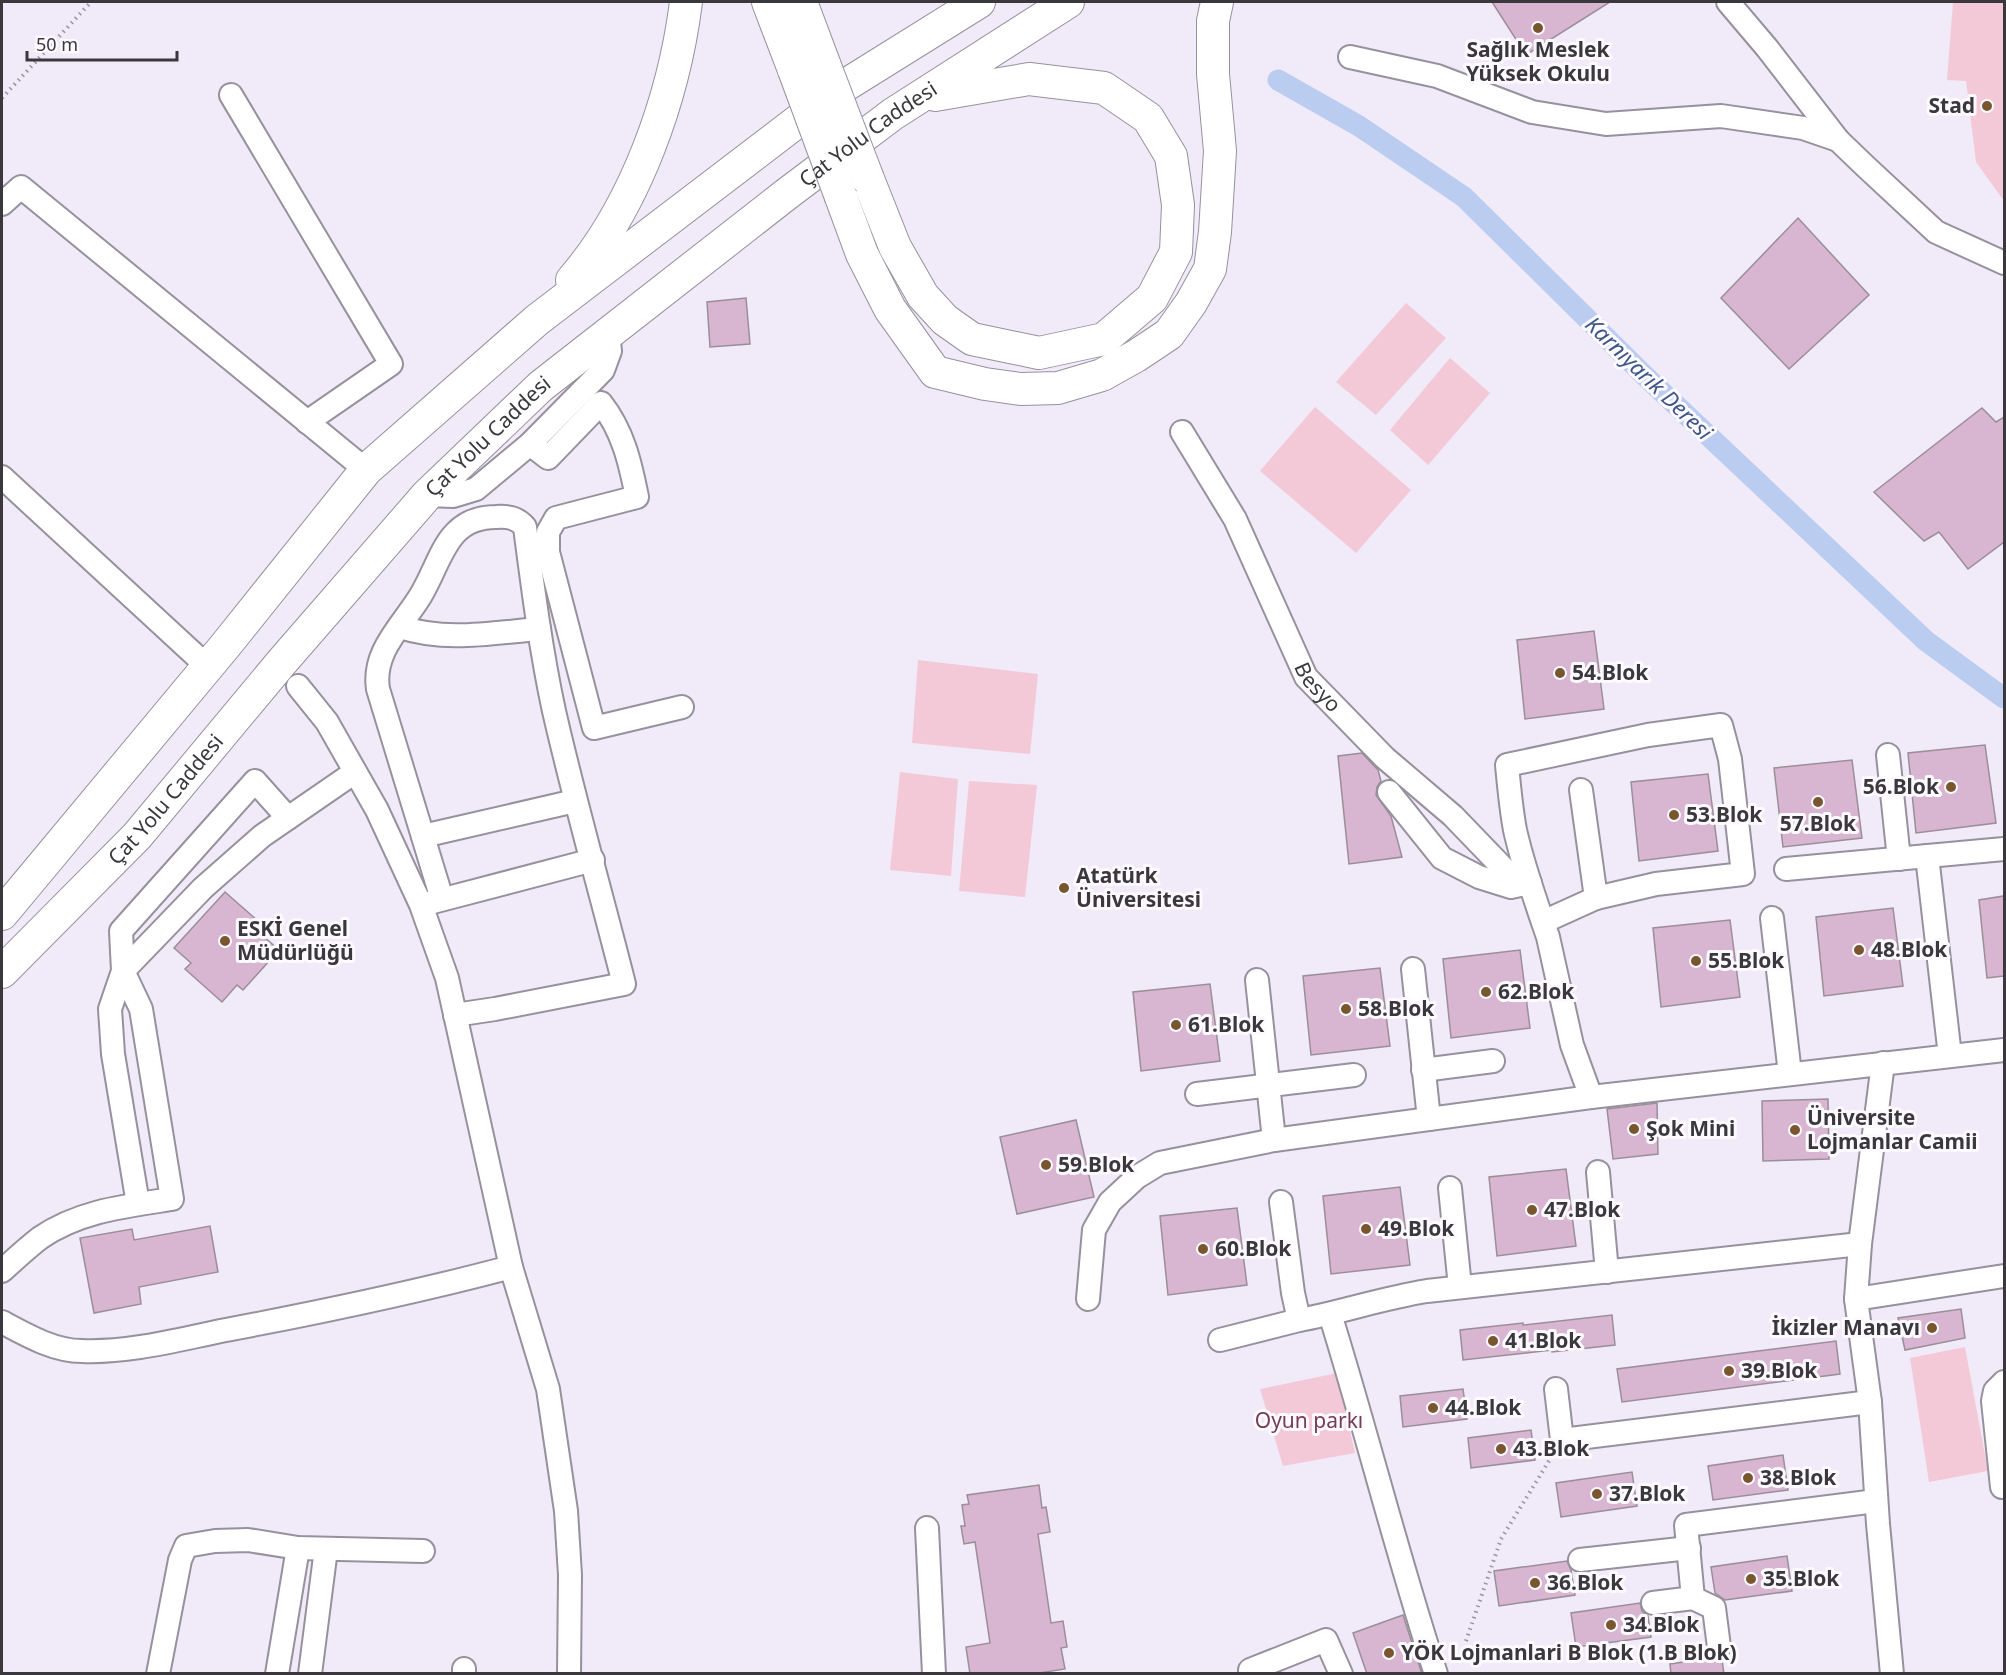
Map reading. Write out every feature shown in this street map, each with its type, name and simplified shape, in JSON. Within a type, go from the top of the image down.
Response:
[{"type":"highway","points":[[537,320],[588,262],[637,179],[676,62],[686,2]]},
{"type":"highway","points":[[768,2],[862,254],[890,309],[935,372],[985,384],[1021,389],[1058,388],[1102,375],[1136,356],[1169,334],[1191,303],[1210,269],[1215,232],[1220,151],[1213,74],[1213,21],[1217,2]]},
{"type":"highway","points":[[801,2],[895,248],[923,296],[945,320],[972,339],[1039,353],[1104,339],[1152,298],[1176,252],[1179,205],[1171,156],[1148,118],[1104,88],[1029,79],[922,97]]},
{"type":"highway","points":[[2,914],[207,667],[366,470],[537,320],[841,88],[979,2]]},
{"type":"highway","name":"Çat Yolu Caddesi","points":[[2,972],[137,836],[280,663],[427,495],[541,386],[892,114],[1068,2]]},
{"type":"street","points":[[1728,2],[1767,48],[1838,140],[1936,232],[2004,263]]},
{"type":"street","points":[[1350,57],[1437,76],[1542,114],[1606,124],[1721,116],[1803,128],[1838,140]]},
{"type":"street","points":[[231,95],[391,364],[307,422]]},
{"type":"street","points":[[2,204],[21,188],[366,470]]},
{"type":"street","points":[[427,495],[453,496],[476,489],[530,444],[603,370],[610,351],[608,333]]},
{"type":"street","points":[[530,444],[548,458],[601,403],[622,437],[635,485],[637,497],[556,518],[548,532],[548,552],[594,728],[682,707]]},
{"type":"street","name":"Besyo","points":[[1182,432],[1236,519],[1306,677],[1385,758],[1453,816],[1507,872],[1530,883]]},
{"type":"street","points":[[2,477],[207,667]]},
{"type":"street","points":[[456,1015],[624,984],[593,860],[575,801],[554,709],[539,629],[525,527],[518,519],[505,516],[479,519],[455,532],[446,542],[422,593],[380,658],[376,677],[423,836],[431,902],[511,1267],[548,1389],[566,1511],[570,1575],[569,1674]]},
{"type":"street","points":[[400,627],[445,637],[539,629]]},
{"type":"street","points":[[298,687],[327,723],[431,902]]},
{"type":"street","points":[[1543,922],[1596,898],[1656,884],[1743,874],[1730,759],[1721,725],[1648,735],[1507,765],[1515,829],[1543,922],[1572,1045],[1591,1097]]},
{"type":"street","points":[[1888,755],[1899,859]]},
{"type":"street","points":[[123,970],[203,888],[262,836],[355,772]]},
{"type":"street","points":[[138,1204],[113,1054],[110,1009],[123,970],[121,931],[255,781],[288,818]]},
{"type":"street","points":[[1581,790],[1596,898]]},
{"type":"street","points":[[1389,792],[1442,858],[1479,877],[1511,887],[1530,883]]},
{"type":"street","points":[[423,836],[575,801]]},
{"type":"street","points":[[1785,870],[2004,849]]},
{"type":"street","points":[[1927,856],[1950,1056]]},
{"type":"street","points":[[431,902],[593,860]]},
{"type":"street","points":[[1772,918],[1790,1074]]},
{"type":"street","points":[[1413,969],[1429,1119]]},
{"type":"street","points":[[2,1271],[40,1238],[56,1228],[91,1214],[172,1199],[141,1009],[123,970]]},
{"type":"street","points":[[1257,980],[1274,1140]]},
{"type":"street","points":[[1088,1299],[1095,1230],[1110,1202],[1137,1177],[1160,1163],[1274,1140],[1591,1097],[2004,1050]]},
{"type":"street","points":[[1423,1070],[1493,1061]]},
{"type":"street","points":[[1883,1063],[1860,1244],[1856,1299],[1870,1402],[1876,1501],[1892,1674]]},
{"type":"street","points":[[1197,1094],[1354,1075]]},
{"type":"street","points":[[1598,1172],[1607,1272]]},
{"type":"street","points":[[1450,1188],[1460,1287]]},
{"type":"street","points":[[1281,1202],[1293,1293],[1299,1320]]},
{"type":"street","points":[[1220,1340],[1387,1298],[1460,1287],[1860,1244]]},
{"type":"street","points":[[2,1323],[56,1347],[81,1352],[112,1350],[282,1319],[447,1284],[511,1267]]},
{"type":"street","points":[[1856,1299],[2004,1276]]},
{"type":"street","points":[[1330,1314],[1436,1674]]},
{"type":"street","points":[[2004,1382],[1995,1391],[1994,1401],[2002,1487],[2004,1487]]},
{"type":"street","points":[[1556,1389],[1562,1440],[1870,1402]]},
{"type":"street","points":[[1694,1598],[1686,1525],[1876,1501]]},
{"type":"street","points":[[927,1528],[934,1674]]},
{"type":"street","points":[[158,1674],[180,1560],[186,1546],[215,1541],[248,1540],[298,1548],[423,1551]]},
{"type":"street","points":[[277,1674],[298,1548]]},
{"type":"street","points":[[1580,1560],[1689,1548]]},
{"type":"street","points":[[310,1674],[326,1549]]},
{"type":"street","points":[[1653,1603],[1694,1598],[1714,1608],[1719,1647]]},
{"type":"street","points":[[1251,1674],[1250,1670],[1326,1640],[1341,1674]]},
{"type":"path","points":[[2,98],[91,2]]},
{"type":"path","points":[[1466,1641],[1501,1539],[1562,1440]]},
{"type":"green space","name":"Stad","points":[[1953,2],[2004,2],[2004,201],[1976,162],[1966,81],[1947,80]]},
{"type":"green space","points":[[1406,303],[1446,338],[1376,415],[1336,382]]},
{"type":"green space","points":[[1450,358],[1490,393],[1428,465],[1390,430]]},
{"type":"green space","points":[[1315,407],[1411,490],[1356,553],[1260,471]]},
{"type":"green space","points":[[918,660],[1038,674],[1030,754],[912,743]]},
{"type":"green space","points":[[900,772],[958,779],[951,876],[890,870]]},
{"type":"green space","points":[[969,781],[1037,785],[1025,897],[959,891]]},
{"type":"green space","points":[[1965,1347],[1988,1471],[1929,1482],[1910,1358]]},
{"type":"green space","name":"Oyun parkı","points":[[1337,1373],[1355,1453],[1283,1466],[1260,1389]]},
{"type":"building","name":"Sağlık Meslek Yüksek Okulu","points":[[1492,2],[1610,2],[1526,55]]},
{"type":"building","points":[[1798,218],[1869,295],[1789,369],[1721,298]]},
{"type":"building","points":[[746,298],[750,344],[710,347],[707,302]]},
{"type":"building","points":[[1982,408],[1996,422],[2004,417],[2004,542],[1968,569],[1939,532],[1924,541],[1874,492]]},
{"type":"building","name":"54.Blok","points":[[1594,631],[1604,709],[1525,719],[1517,640]]},
{"type":"building","name":"56.Blok","points":[[1985,745],[1996,823],[1916,833],[1908,753]]},
{"type":"building","points":[[1362,753],[1378,770],[1381,781],[1376,795],[1391,816],[1402,857],[1349,864],[1338,756]]},
{"type":"building","name":"57.Blok","points":[[1852,760],[1862,838],[1783,847],[1774,768]]},
{"type":"building","name":"53.Blok","points":[[1708,774],[1718,851],[1639,861],[1631,782]]},
{"type":"building","name":"ESKİ Genel Müdürlüğü","points":[[225,892],[267,929],[262,935],[279,950],[243,990],[237,985],[222,1002],[185,969],[191,963],[174,948]]},
{"type":"building","points":[[2004,896],[2004,976],[1987,978],[1979,900]]},
{"type":"building","name":"48.Blok","points":[[1893,908],[1903,986],[1824,996],[1816,917]]},
{"type":"building","name":"55.Blok","points":[[1730,920],[1740,997],[1661,1007],[1653,928]]},
{"type":"building","name":"62.Blok","points":[[1520,950],[1530,1028],[1451,1038],[1443,959]]},
{"type":"building","name":"58.Blok","points":[[1380,968],[1390,1046],[1311,1055],[1303,976]]},
{"type":"building","name":"61.Blok","points":[[1210,984],[1220,1061],[1141,1071],[1133,992]]},
{"type":"building","name":"Üniversite Lojmanlar Camii","points":[[1828,1099],[1829,1159],[1763,1161],[1762,1101]]},
{"type":"building","name":"Şok Mini","points":[[1657,1103],[1658,1154],[1613,1159],[1607,1109]]},
{"type":"building","name":"59.Blok","points":[[1076,1120],[1094,1197],[1017,1214],[1000,1137]]},
{"type":"building","name":"47.Blok","points":[[1566,1169],[1576,1246],[1497,1256],[1489,1177]]},
{"type":"building","name":"49.Blok","points":[[1400,1187],[1410,1265],[1331,1274],[1323,1196]]},
{"type":"building","name":"60.Blok","points":[[1237,1208],[1247,1285],[1168,1295],[1160,1216]]},
{"type":"building","points":[[210,1226],[218,1272],[139,1287],[141,1304],[94,1313],[80,1238],[132,1229],[134,1240]]},
{"type":"building","name":"İkizler Manavı","points":[[1961,1309],[1965,1338],[1905,1350],[1898,1318]]},
{"type":"building","points":[[1612,1315],[1615,1345],[1463,1360],[1460,1330]]},
{"type":"building","name":"39.Blok","points":[[1836,1341],[1840,1374],[1622,1402],[1617,1369]]},
{"type":"building","name":"44.Blok","points":[[1463,1389],[1467,1419],[1403,1427],[1400,1396]]},
{"type":"building","name":"43.Blok","points":[[1531,1430],[1535,1460],[1471,1468],[1468,1438]]},
{"type":"building","name":"38.Blok","points":[[1783,1455],[1788,1490],[1713,1500],[1708,1466]]},
{"type":"building","name":"37.Blok","points":[[1632,1472],[1637,1506],[1561,1517],[1556,1483]]},
{"type":"building","points":[[1039,1485],[1042,1508],[1046,1507],[1050,1532],[1038,1534],[1051,1623],[1063,1621],[1067,1647],[1061,1648],[1065,1669],[1033,1674],[970,1674],[966,1647],[990,1643],[975,1542],[964,1544],[961,1526],[965,1526],[962,1505],[969,1504],[967,1495]]},
{"type":"building","name":"35.Blok","points":[[1787,1556],[1792,1591],[1725,1600],[1715,1593],[1711,1567]]},
{"type":"building","name":"36.Blok","points":[[1567,1561],[1571,1570],[1575,1595],[1499,1606],[1494,1571]]},
{"type":"building","name":"34.Blok","points":[[1640,1603],[1642,1611],[1648,1616],[1651,1637],[1576,1647],[1571,1613]]},
{"type":"building","name":"YÖK Lojmanlari B Blok (1.B Blok)","points":[[1403,1615],[1422,1674],[1367,1674],[1353,1633]]},
{"type":"building","points":[[1712,1658],[1722,1660],[1724,1674],[1671,1674],[1670,1664]]},
{"type":"waterway","name":"Karnıyarık Deresi","points":[[1278,80],[1359,126],[1464,197],[1644,375],[1926,641],[2004,698]]},
{"type":"place","name":"Sağlık Meslek Yüksek Okulu","points":[[1538,28]]},
{"type":"place","name":"Stad","points":[[1987,106]]},
{"type":"place","name":"54.Blok","points":[[1560,673]]},
{"type":"place","name":"56.Blok","points":[[1951,787]]},
{"type":"place","name":"57.Blok","points":[[1818,802]]},
{"type":"place","name":"53.Blok","points":[[1674,815]]},
{"type":"place","name":"Atatürk Üniversitesi","points":[[1064,888]]},
{"type":"place","name":"ESKİ Genel Müdürlüğü","points":[[225,941]]},
{"type":"place","name":"48.Blok","points":[[1859,950]]},
{"type":"place","name":"55.Blok","points":[[1696,961]]},
{"type":"place","name":"62.Blok","points":[[1486,992]]},
{"type":"place","name":"58.Blok","points":[[1346,1009]]},
{"type":"place","name":"61.Blok","points":[[1176,1025]]},
{"type":"place","name":"Şok Mini","points":[[1634,1129]]},
{"type":"place","name":"Üniversite Lojmanlar Camii","points":[[1795,1130]]},
{"type":"place","name":"59.Blok","points":[[1046,1165]]},
{"type":"place","name":"47.Blok","points":[[1532,1210]]},
{"type":"place","name":"49.Blok","points":[[1366,1229]]},
{"type":"place","name":"60.Blok","points":[[1203,1249]]},
{"type":"place","name":"İkizler Manavı","points":[[1932,1328]]},
{"type":"place","name":"41.Blok","points":[[1493,1341]]},
{"type":"place","name":"39.Blok","points":[[1729,1371]]},
{"type":"place","name":"44.Blok","points":[[1433,1408]]},
{"type":"place","name":"43.Blok","points":[[1501,1449]]},
{"type":"place","name":"38.Blok","points":[[1748,1478]]},
{"type":"place","name":"37.Blok","points":[[1597,1494]]},
{"type":"place","name":"35.Blok","points":[[1751,1579]]},
{"type":"place","name":"36.Blok","points":[[1535,1583]]},
{"type":"place","name":"34.Blok","points":[[1611,1625]]},
{"type":"place","name":"YÖK Lojmanlari B Blok (1.B Blok)","points":[[1389,1653]]}]
